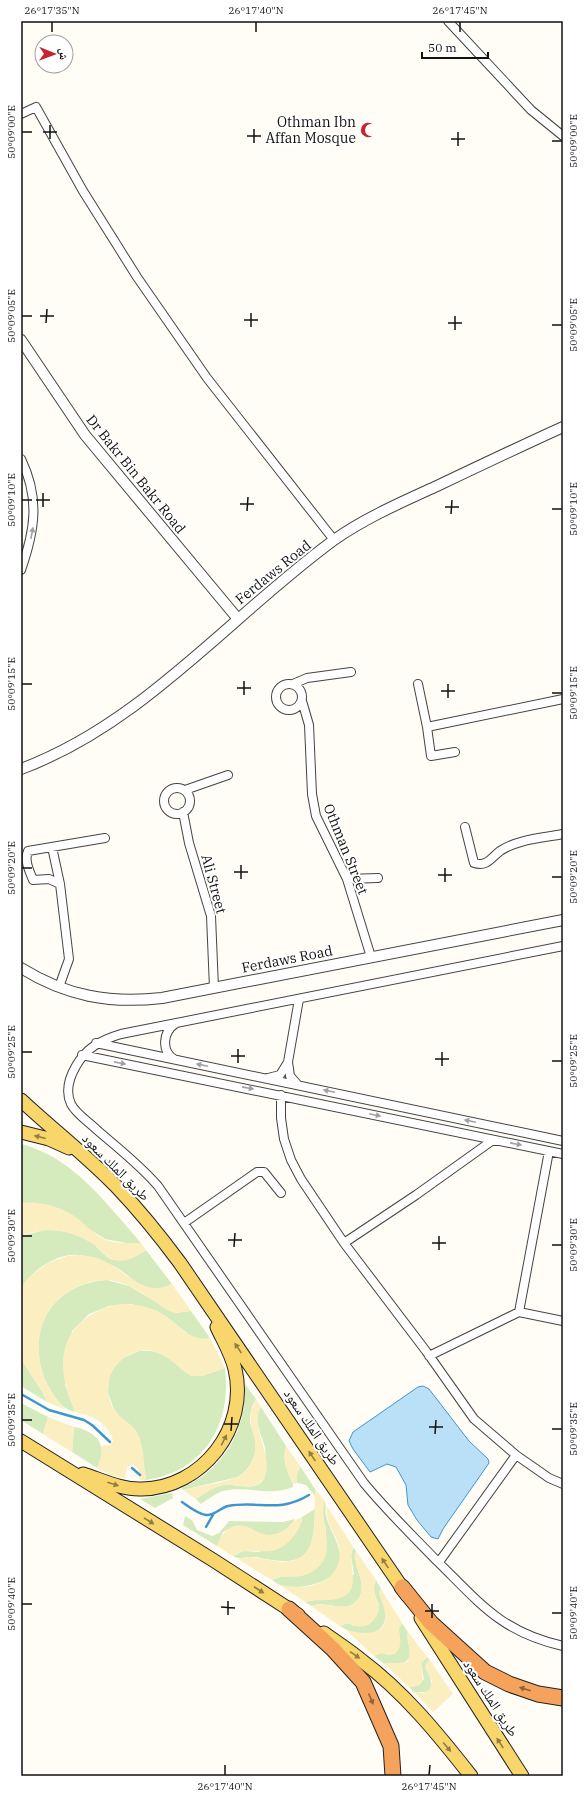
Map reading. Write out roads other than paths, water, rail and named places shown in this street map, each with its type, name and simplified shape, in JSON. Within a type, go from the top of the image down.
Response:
[{"type":"highway","points":[[402,1586],[431,1622],[484,1672],[509,1684],[538,1694],[563,1698]]},
{"type":"highway","points":[[289,1609],[333,1649],[363,1682],[391,1746],[393,1776]]},
{"type":"main road","points":[[21,1100],[45,1122]]},
{"type":"main road","points":[[21,1104],[45,1122]]},
{"type":"main road","name":"طريق الملك سعود","points":[[45,1122],[84,1155],[116,1186],[153,1228],[180,1263],[402,1586],[522,1776]]},
{"type":"main road","points":[[21,1132],[49,1139],[84,1155]]},
{"type":"main road","points":[[62,1467],[126,1488],[142,1490],[174,1482],[205,1465],[215,1455],[223,1443],[235,1413],[237,1384],[235,1368],[202,1296]]},
{"type":"main road","points":[[21,1441],[289,1609],[362,1660],[397,1691],[425,1720],[471,1776]]},
{"type":"street","points":[[448,21],[531,110],[563,136]]},
{"type":"street","points":[[21,114],[36,106],[83,191],[137,277],[207,378],[334,540]]},
{"type":"street","name":"Dr Bakr Bin Bakr Road","points":[[21,340],[85,435],[238,619]]},
{"type":"street","name":"Ferdaws Road","points":[[21,768],[76,744],[116,719],[154,691],[334,540],[407,499],[563,427]]},
{"type":"street","points":[[21,459],[30,481],[35,516],[32,533],[21,570]]},
{"type":"street","points":[[293,684],[302,692],[302,702],[297,708],[290,710],[282,708],[277,701],[276,693],[281,686],[289,683],[293,684],[307,678],[351,672]]},
{"type":"street","points":[[418,684],[427,727],[431,756],[455,752]]},
{"type":"street","points":[[427,727],[458,722],[470,718],[563,699]]},
{"type":"street","name":"Othman Street","points":[[302,702],[309,725],[312,794],[316,816],[347,879],[371,957]]},
{"type":"street","points":[[185,790],[190,797],[189,806],[183,812],[171,812],[164,802],[166,794],[173,788],[185,790],[228,775]]},
{"type":"street","name":"Ali Street","points":[[183,812],[189,843],[211,916],[214,988]]},
{"type":"street","points":[[465,827],[474,864],[480,865],[487,863],[501,851],[525,841],[563,834]]},
{"type":"street","points":[[60,884],[49,879],[32,880],[26,856],[28,851],[105,838]]},
{"type":"street","points":[[52,847],[60,884],[69,959],[60,987]]},
{"type":"street","points":[[347,879],[378,878]]},
{"type":"street","name":"Ferdaws Road","points":[[21,968],[36,977],[60,987],[91,997],[137,1001],[162,998],[563,920]]},
{"type":"street","points":[[563,946],[121,1034],[96,1043],[82,1055],[70,1077],[69,1097],[76,1111],[145,1171],[158,1186],[364,1483],[386,1509],[482,1606],[500,1621],[518,1631],[538,1639],[563,1646]]},
{"type":"street","points":[[299,999],[288,1062],[290,1076],[299,1085]]},
{"type":"street","points":[[176,1060],[167,1052],[165,1039],[169,1029],[178,1023]]},
{"type":"street","points":[[96,1043],[563,1141]]},
{"type":"street","points":[[82,1055],[563,1154]]},
{"type":"street","points":[[266,1078],[280,1074],[288,1062]]},
{"type":"street","points":[[281,1095],[281,1118],[284,1140],[291,1160],[301,1179],[344,1243],[429,1356],[474,1419],[516,1455],[549,1478],[563,1484]]},
{"type":"street","points":[[391,1118],[394,1105]]},
{"type":"street","points":[[344,1243],[416,1195],[493,1140]]},
{"type":"street","points":[[519,1312],[549,1151]]},
{"type":"street","points":[[184,1224],[258,1172],[264,1172],[281,1193]]},
{"type":"street","points":[[429,1356],[519,1312],[563,1321]]},
{"type":"street","points":[[439,1562],[516,1455]]},
{"type":"water","points":[[423,1386],[429,1389],[469,1441],[488,1459],[489,1463],[443,1529],[438,1539],[431,1537],[417,1520],[408,1505],[406,1485],[396,1467],[387,1464],[370,1472],[349,1441],[353,1432],[418,1387]]},
{"type":"waterway","points":[[21,1394],[49,1410],[84,1420],[92,1425],[110,1442]]},
{"type":"waterway","points":[[132,1468],[140,1475]]},
{"type":"waterway","points":[[182,1502],[193,1510],[209,1515],[228,1506],[250,1504],[287,1504],[298,1501],[309,1495]]},
{"type":"waterway","points":[[206,1527],[214,1513]]},
{"type":"place","name":"Othman Ibn Affan Mosque","points":[[368,130]]}]
